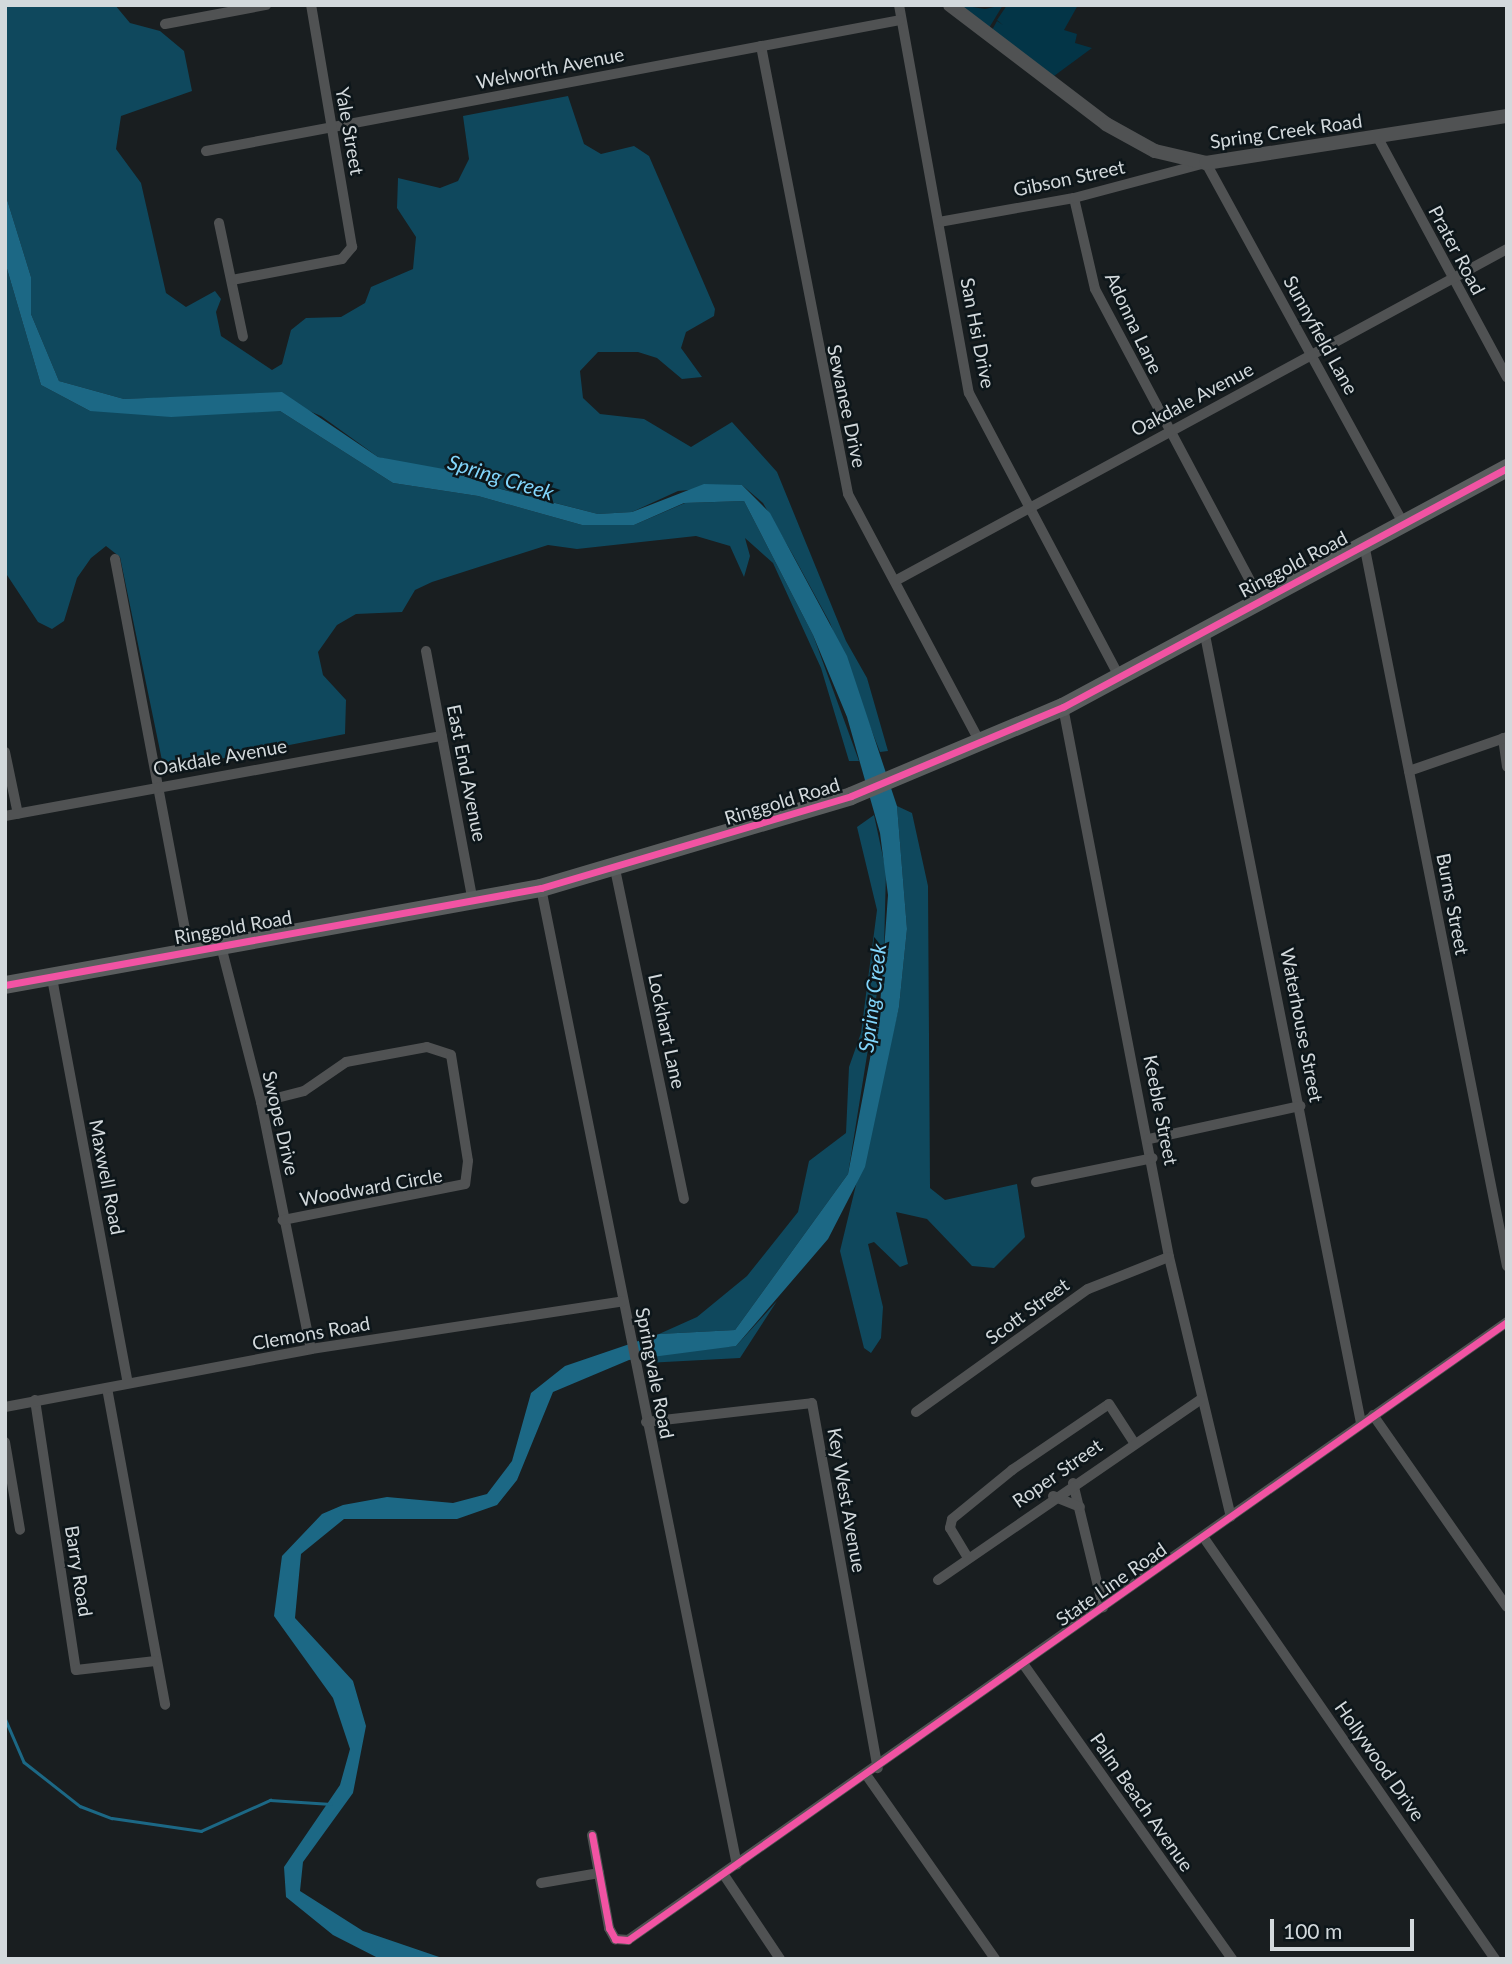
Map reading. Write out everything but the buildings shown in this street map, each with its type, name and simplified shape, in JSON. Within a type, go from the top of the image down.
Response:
[{"type":"main road","name":"Ringgold Road","points":[[5,985],[541,888],[615,869],[850,796],[981,744],[1063,707],[1365,549],[1507,468]]},
{"type":"street","points":[[165,24],[266,5]]},
{"type":"street","name":"Yale Street","points":[[232,280],[342,259],[352,247],[311,5]]},
{"type":"street","name":"San Hsi Drive","points":[[899,5],[970,393],[1027,508],[1120,678]]},
{"type":"street","name":"Spring Creek Road","points":[[950,5],[1105,124],[1155,152],[1206,163],[1507,116]]},
{"type":"street","name":"Welworth Avenue","points":[[206,151],[900,20]]},
{"type":"street","name":"Sewanee Drive","points":[[761,46],[836,451],[848,494],[981,744]]},
{"type":"street","name":"Prater Road","points":[[1378,138],[1507,378]]},
{"type":"street","name":"Gibson Street","points":[[939,222],[1074,198],[1206,163]]},
{"type":"street","name":"Sunnyfield Lane","points":[[1206,163],[1404,525]]},
{"type":"street","name":"Adonna Lane","points":[[1074,198],[1094,289],[1262,603]]},
{"type":"street","points":[[219,223],[243,337]]},
{"type":"street","name":"Oakdale Avenue","points":[[895,581],[1507,249]]},
{"type":"street","name":"Burns Street","points":[[1365,549],[1507,1266]]},
{"type":"street","points":[[115,559],[189,950]]},
{"type":"street","name":"Waterhouse Street","points":[[1205,635],[1362,1423]]},
{"type":"street","name":"East End Avenue","points":[[426,651],[473,902]]},
{"type":"street","name":"Keeble Street","points":[[1063,707],[1153,1158],[1169,1257],[1200,1400],[1231,1517]]},
{"type":"street","name":"Oakdale Avenue","points":[[5,816],[157,786],[442,736]]},
{"type":"street","points":[[1409,771],[1505,738],[1507,767]]},
{"type":"street","points":[[5,752],[18,814]]},
{"type":"street","name":"Lockhart Lane","points":[[615,869],[684,1199]]},
{"type":"street","name":"Springvale Road","points":[[541,888],[634,1364],[737,1864]]},
{"type":"street","name":"Swope Drive","points":[[220,946],[261,1102],[311,1349]]},
{"type":"street","name":"Maxwell Road","points":[[52,978],[128,1383]]},
{"type":"street","name":"Woodward Circle","points":[[261,1102],[304,1091],[346,1062],[427,1047],[451,1055],[468,1161],[465,1184],[283,1220]]},
{"type":"street","points":[[1149,1139],[1300,1106]]},
{"type":"street","points":[[1036,1182],[1153,1158]]},
{"type":"street","name":"Scott Street","points":[[916,1412],[1088,1289],[1169,1257]]},
{"type":"street","name":"Clemons Road","points":[[5,1407],[311,1349],[623,1301]]},
{"type":"street","name":"State Line Road","points":[[599,1873],[609,1928],[615,1939],[628,1940],[867,1776],[1507,1322]]},
{"type":"street","points":[[107,1388],[165,1705]]},
{"type":"street","name":"Barry Road","points":[[35,1400],[76,1670],[155,1661]]},
{"type":"street","name":"Roper Street","points":[[938,1580],[1133,1441],[1200,1400]]},
{"type":"street","name":"Key West Avenue","points":[[646,1422],[812,1403],[878,1768]]},
{"type":"street","points":[[968,1558],[950,1528],[952,1519],[1012,1469],[1109,1404],[1133,1441]]},
{"type":"street","points":[[1373,1415],[1507,1608]]},
{"type":"street","points":[[5,1442],[20,1530]]},
{"type":"street","points":[[1073,1483],[1103,1607]]},
{"type":"street","points":[[1053,1496],[1080,1507]]},
{"type":"street","name":"Hollywood Drive","points":[[1204,1538],[1495,1959]]},
{"type":"street","name":"Palm Beach Avenue","points":[[1024,1665],[1232,1959]]},
{"type":"street","points":[[867,1776],[995,1959]]},
{"type":"street","points":[[541,1884],[599,1873],[592,1835]]},
{"type":"street","points":[[724,1875],[780,1959]]},
{"type":"shaded area","points":[[5,5],[115,5],[130,23],[160,31],[184,51],[192,91],[121,116],[116,149],[141,183],[166,293],[186,307],[215,291],[221,299],[216,312],[221,336],[272,370],[282,364],[291,330],[306,318],[341,317],[365,303],[371,287],[413,269],[416,237],[397,208],[398,178],[440,188],[458,181],[469,159],[463,116],[568,96],[584,144],[601,154],[634,146],[649,156],[715,309],[714,316],[686,332],[681,348],[702,377],[682,379],[657,358],[638,352],[598,352],[580,371],[583,398],[600,414],[644,419],[691,447],[732,422],[777,472],[846,641],[867,678],[888,751],[880,752],[830,623],[793,555],[763,503],[742,485],[678,491],[632,512],[598,514],[378,457],[321,416],[270,394],[124,399],[59,381],[31,314],[31,277],[5,193]]},
{"type":"shaded area","points":[[960,5],[985,9],[1003,5],[989,28]]},
{"type":"shaded area","points":[[1007,5],[1078,5],[1064,30],[1077,34],[1075,43],[1092,48],[1054,76],[992,30],[997,21],[1003,25],[997,20]]},
{"type":"shaded area","points":[[5,193],[31,277],[31,314],[59,381],[124,399],[282,392],[378,457],[471,474],[489,486],[598,514],[632,512],[704,484],[742,485],[770,513],[847,656],[897,806],[907,929],[899,1007],[865,1167],[828,1239],[736,1346],[629,1360],[553,1392],[517,1480],[497,1505],[457,1519],[344,1519],[301,1554],[295,1618],[353,1681],[366,1726],[353,1793],[303,1862],[300,1891],[363,1931],[445,1959],[380,1959],[333,1935],[286,1897],[284,1867],[340,1785],[350,1749],[333,1698],[274,1616],[282,1556],[322,1514],[343,1505],[387,1497],[453,1503],[487,1494],[512,1461],[531,1393],[565,1366],[659,1334],[735,1330],[848,1174],[880,1006],[888,895],[880,833],[847,717],[813,635],[744,501],[684,503],[634,525],[582,525],[478,496],[393,483],[280,411],[171,417],[90,411],[41,385],[5,262]]},
{"type":"shaded area","points":[[5,262],[41,385],[90,411],[280,411],[393,483],[478,496],[582,525],[634,525],[685,503],[744,501],[813,635],[859,761],[849,761],[821,668],[773,563],[745,538],[750,556],[744,577],[730,546],[696,536],[577,549],[548,545],[432,582],[415,590],[402,612],[356,614],[337,625],[318,652],[323,675],[346,700],[345,734],[164,770],[120,557],[106,546],[91,558],[77,578],[64,621],[52,629],[38,622],[5,572]]},
{"type":"shaded area","points":[[897,806],[912,813],[928,886],[930,1188],[945,1200],[1017,1184],[1025,1237],[994,1268],[972,1266],[927,1219],[896,1212],[908,1264],[900,1267],[874,1242],[868,1244],[883,1307],[881,1338],[871,1353],[864,1348],[840,1251],[899,1007],[907,929]]},
{"type":"shaded area","points":[[874,815],[886,871],[884,949],[848,1174],[735,1330],[659,1334],[697,1317],[747,1276],[798,1212],[809,1161],[846,1133],[849,1067],[861,1033],[877,910],[857,827]]},
{"type":"shaded area","points":[[777,1301],[740,1358],[646,1363],[645,1356],[670,1351],[736,1346]]},
{"type":"waterway","points":[[5,1718],[24,1762],[80,1806],[112,1818],[201,1831],[270,1800],[331,1804]]},
{"type":"cycle path","points":[[5,985],[541,888],[851,796],[1063,707],[1507,468]]},
{"type":"cycle path","points":[[592,1835],[609,1928],[615,1939],[628,1940],[1507,1322]]},
{"type":"water label","name":"Spring Creek","points":[[501,477]]},
{"type":"water label","name":"Spring Creek","points":[[872,998]]}]
